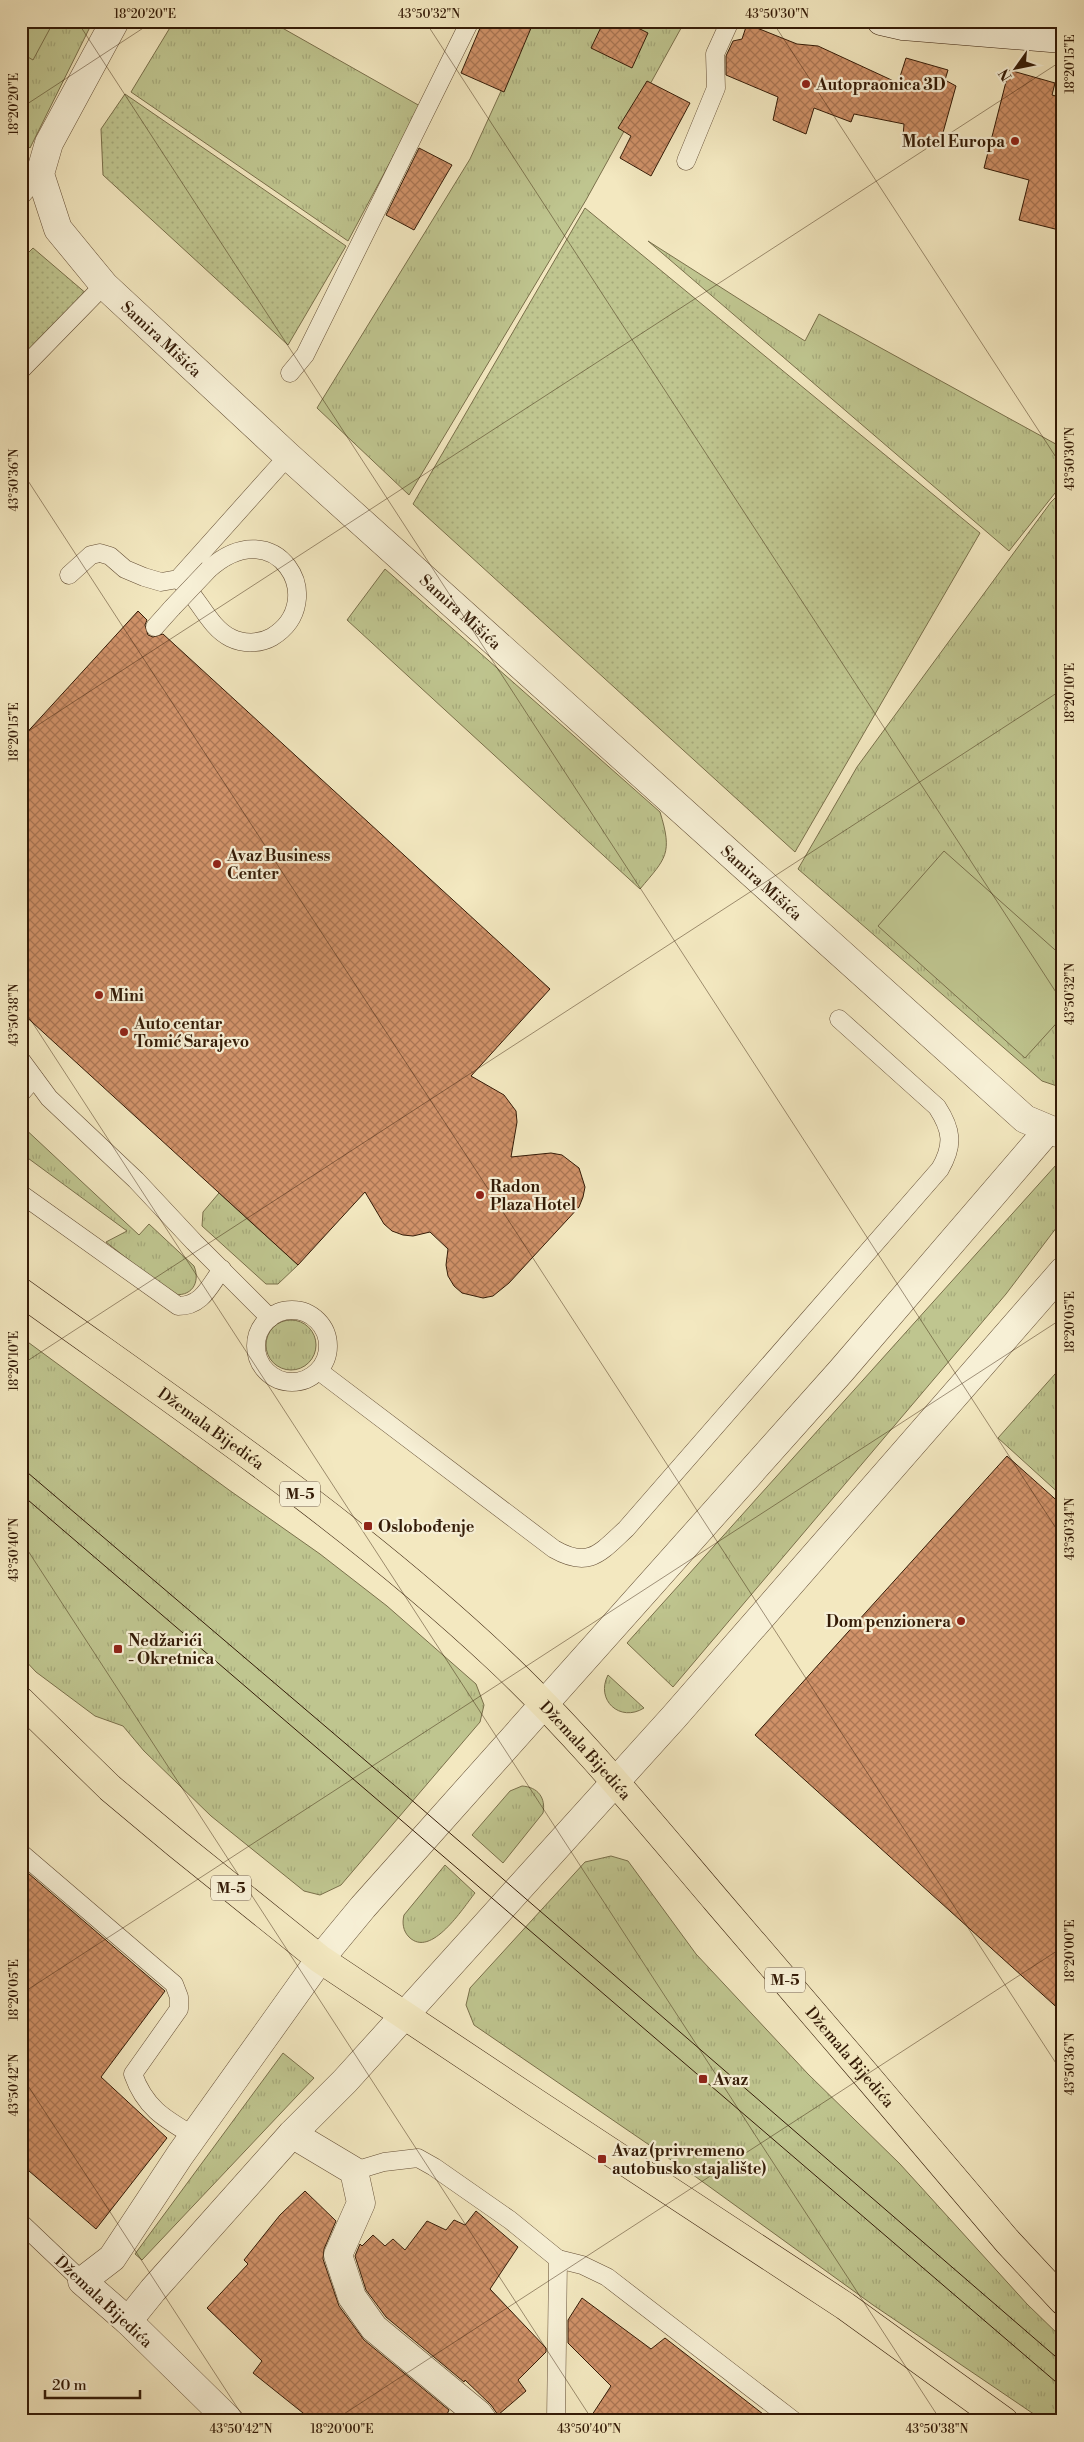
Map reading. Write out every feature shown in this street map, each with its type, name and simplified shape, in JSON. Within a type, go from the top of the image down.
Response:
[{"type":"main road","name":"Džemala Bijedića","points":[[21,1292],[264,1466],[374,1550],[497,1658],[544,1703],[614,1782],[1008,2242],[1063,2301]]},
{"type":"main road","name":"M-5","points":[[21,1702],[110,1788],[320,1959],[845,2306],[1004,2421]]},
{"type":"street","points":[[40,174],[49,143],[115,21]]},
{"type":"street","points":[[881,21],[903,26],[1063,39]]},
{"type":"street","name":"Samira Mišića","points":[[40,174],[58,229],[104,285],[288,456],[1025,1119],[1055,1132]]},
{"type":"street","points":[[82,2281],[112,2258],[194,2136],[320,1959],[544,1703],[1055,1132]]},
{"type":"street","points":[[128,2321],[153,2290],[292,2134],[405,2016],[674,1717],[1063,1271]]},
{"type":"street","points":[[292,2134],[354,2171],[362,2203],[338,2256],[352,2297],[374,2328],[478,2414],[483,2421]]},
{"type":"street","name":"Džemala Bijedića","points":[[82,2281],[128,2321],[230,2421]]},
{"type":"lane","points":[[290,373],[305,355],[470,21]]},
{"type":"lane","points":[[686,161],[716,88],[715,54],[730,21]]},
{"type":"lane","points":[[21,196],[40,174]]},
{"type":"lane","points":[[21,370],[104,285]]},
{"type":"lane","points":[[69,575],[91,555],[100,553],[110,556],[125,569],[144,577],[161,582],[178,579],[288,456]]},
{"type":"lane","points":[[156,627],[172,608],[209,569],[228,554],[240,549],[265,551],[277,556],[293,576],[297,600],[288,624],[268,639],[243,642],[231,639],[212,623],[197,598],[178,579]]},
{"type":"lane","points":[[319,1371],[554,1549],[569,1558],[584,1560],[598,1554],[633,1522],[940,1168],[947,1157],[950,1133],[946,1121],[937,1107],[839,1019]]},
{"type":"lane","points":[[21,1060],[49,1098],[136,1180],[270,1318]]},
{"type":"lane","points":[[21,1093],[34,1078]]},
{"type":"lane","points":[[21,1194],[178,1306],[188,1306],[197,1302],[222,1269]]},
{"type":"lane","points":[[297,1310],[307,1313],[322,1325],[329,1344],[325,1362],[311,1378],[290,1382],[279,1380],[262,1367],[256,1346],[262,1326],[270,1318],[278,1313],[297,1310]]},
{"type":"lane","points":[[21,1852],[174,1984],[179,1997],[178,2009],[133,2074],[139,2091],[163,2118],[194,2136]]},
{"type":"lane","points":[[354,2171],[384,2162],[418,2158],[434,2167],[510,2220],[558,2259],[582,2265],[607,2277],[794,2421]]},
{"type":"lane","name":"Džemala Bijedića","points":[[21,2223],[82,2281]]},
{"type":"lane","points":[[556,2421],[558,2259]]},
{"type":"green space","points":[[21,21],[93,21],[30,148],[21,140]]},
{"type":"green space","points":[[21,21],[54,21],[33,60],[21,53]]},
{"type":"green space","points":[[174,21],[270,21],[420,106],[348,241],[131,92]]},
{"type":"green space","points":[[533,21],[685,21],[586,200],[409,495],[317,408],[470,159]]},
{"type":"green space","points":[[125,94],[346,246],[288,345],[103,175],[101,129]]},
{"type":"green space","points":[[585,208],[980,533],[795,852],[413,504]]},
{"type":"green space","points":[[648,241],[805,341],[819,314],[1063,448],[1063,483],[1009,551]]},
{"type":"green space","points":[[33,248],[88,295],[21,362],[21,260]]},
{"type":"green space","points":[[1063,490],[1063,1088],[1042,1081],[798,869],[857,767],[1051,502]]},
{"type":"green space","points":[[385,569],[660,812],[666,837],[665,855],[656,870],[640,889],[347,620]]},
{"type":"green space","points":[[944,851],[1063,957],[1063,1016],[1025,1058],[878,926]]},
{"type":"green space","points":[[21,1125],[139,1235],[149,1224],[194,1266],[196,1278],[193,1288],[184,1294],[172,1294],[106,1242],[127,1231],[21,1153]]},
{"type":"green space","points":[[1063,1160],[1063,1219],[1006,1294],[673,1687],[627,1643],[1056,1165]]},
{"type":"green space","points":[[219,1193],[298,1265],[278,1284],[266,1284],[202,1226],[203,1212]]},
{"type":"green space","points":[[291,1320],[301,1322],[309,1327],[314,1335],[316,1345],[314,1355],[309,1363],[301,1368],[291,1370],[281,1368],[273,1363],[268,1355],[266,1345],[268,1335],[273,1327],[281,1322]]},
{"type":"green space","points":[[21,1337],[229,1490],[320,1554],[387,1606],[476,1684],[484,1705],[480,1722],[341,1885],[320,1895],[304,1891],[211,1816],[144,1751],[123,1726],[95,1716],[36,1672],[21,1656]]},
{"type":"green space","points":[[1063,1365],[1063,1497],[998,1438]]},
{"type":"green space","points":[[608,1675],[644,1708],[626,1713],[612,1706],[607,1700],[605,1693]]},
{"type":"green space","points":[[522,1786],[528,1787],[540,1794],[544,1808],[543,1813],[503,1863],[472,1835],[510,1791]]},
{"type":"green space","points":[[611,1856],[628,1861],[696,1954],[808,2074],[900,2164],[1027,2304],[1063,2339],[1063,2421],[1044,2421],[873,2305],[696,2177],[474,2025],[466,2005],[470,1988],[585,1862]]},
{"type":"green space","points":[[445,1865],[475,1893],[446,1929],[427,1942],[418,1942],[409,1937],[405,1932],[403,1924],[404,1915]]},
{"type":"green space","points":[[283,2053],[314,2078],[142,2260],[135,2254]]},
{"type":"building","points":[[483,21],[534,21],[504,92],[461,73]]},
{"type":"building","points":[[604,21],[624,21],[648,33],[632,68],[591,48]]},
{"type":"building","name":"Autopraonica 3D","points":[[747,24],[797,44],[818,46],[898,83],[906,58],[948,70],[945,80],[956,86],[939,147],[903,137],[904,124],[854,114],[851,122],[814,108],[806,134],[773,120],[778,97],[726,75],[726,56],[733,41],[742,39]]},
{"type":"building","points":[[1009,70],[1055,83],[1052,95],[1063,98],[1063,231],[1019,220],[1029,180],[984,168]]},
{"type":"building","points":[[647,81],[690,103],[651,176],[620,158],[631,136],[618,128]]},
{"type":"building","points":[[419,148],[452,165],[414,230],[386,215]]},
{"type":"building","name":"Avaz Business Center","points":[[138,611],[147,620],[145,625],[148,635],[153,637],[163,634],[550,989],[471,1076],[504,1095],[516,1111],[517,1122],[511,1157],[551,1153],[562,1155],[579,1168],[585,1187],[579,1207],[509,1283],[493,1296],[483,1298],[462,1293],[454,1286],[448,1276],[446,1265],[448,1249],[430,1232],[413,1236],[392,1231],[384,1224],[365,1192],[298,1265],[21,1012],[21,739]]},
{"type":"building","name":"Dom penzionera","points":[[1007,1456],[1063,1506],[1063,2013],[755,1735]]},
{"type":"building","points":[[21,1867],[165,1991],[101,2077],[167,2138],[96,2229],[21,2164]]},
{"type":"building","points":[[305,2191],[336,2221],[324,2249],[323,2259],[339,2306],[364,2340],[449,2410],[444,2421],[313,2421],[253,2373],[262,2361],[207,2308],[248,2264],[244,2260],[280,2215]]},
{"type":"building","points":[[476,2211],[518,2247],[490,2289],[546,2348],[546,2352],[518,2380],[526,2391],[498,2415],[491,2405],[465,2380],[464,2382],[386,2317],[366,2290],[355,2256],[360,2244],[362,2246],[373,2235],[385,2246],[393,2239],[405,2250],[427,2221],[446,2230],[454,2220],[465,2225]]},
{"type":"building","points":[[582,2298],[651,2349],[665,2338],[772,2421],[588,2421],[611,2386],[568,2343],[568,2320]]},
{"type":"tram line","points":[[21,1467],[400,1790],[1063,2363]]},
{"type":"tram line","points":[[21,1494],[1063,2388]]},
{"type":"place","name":"Autopraonica 3D","points":[[806,84]]},
{"type":"place","name":"Motel Europa","points":[[1015,141]]},
{"type":"place","name":"Avaz Business Center","points":[[217,864]]},
{"type":"place","name":"Mini","points":[[99,995]]},
{"type":"place","name":"Auto centar Tomić Sarajevo","points":[[124,1032]]},
{"type":"place","name":"Radon Plaza Hotel","points":[[480,1195]]},
{"type":"place","name":"Oslobođenje","points":[[368,1526]]},
{"type":"place","name":"Dom penzionera","points":[[961,1621]]},
{"type":"place","name":"Nedžarići - Okretnica","points":[[118,1649]]},
{"type":"place","name":"Avaz","points":[[703,2079]]},
{"type":"place","name":"Avaz (privremeno autobusko stajalište)","points":[[602,2159]]}]
